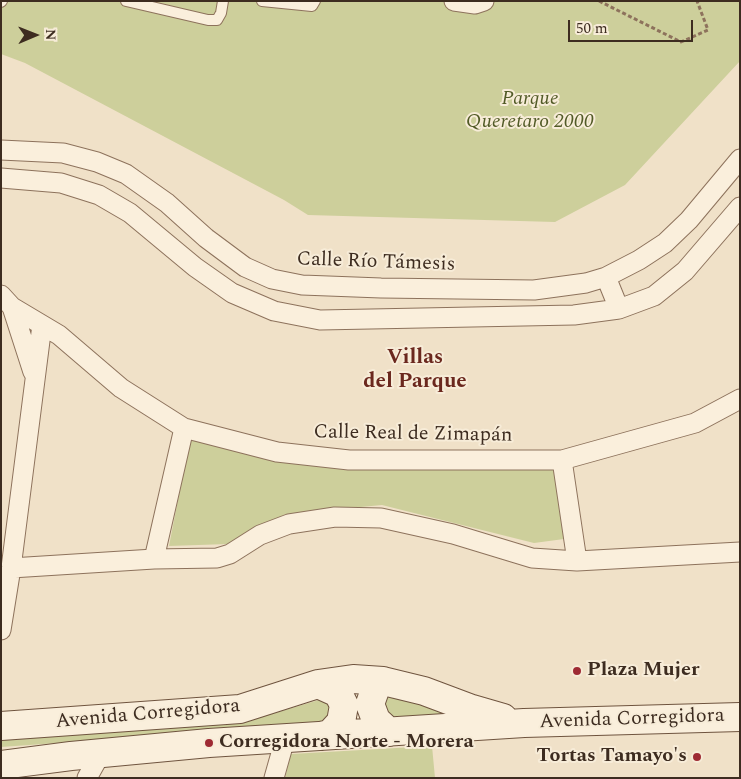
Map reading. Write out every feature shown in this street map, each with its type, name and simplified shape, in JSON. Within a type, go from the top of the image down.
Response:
[{"type":"main road","name":"Avenida Corregidora","points":[[1,726],[240,709],[318,684],[353,678],[383,681],[424,691],[472,710],[524,723]]},
{"type":"main road","points":[[383,681],[376,687],[370,704],[376,720],[388,732]]},
{"type":"main road","points":[[318,684],[338,693],[344,705],[342,722],[330,734],[321,736]]},
{"type":"main road","points":[[418,730],[426,720],[428,704],[424,691]]},
{"type":"main road","name":"Avenida Corregidora","points":[[1,765],[101,753],[321,736],[524,723],[740,717]]},
{"type":"street","points":[[454,1],[475,4],[484,1]]},
{"type":"street","name":"Calle Río Támesis","points":[[1,150],[63,152],[97,162],[126,174],[154,193],[206,238],[245,267],[272,279],[302,285],[534,290],[586,283],[606,277],[639,260],[665,243],[688,220],[740,159]]},
{"type":"street","points":[[1,178],[62,183],[99,195],[130,213],[195,267],[232,293],[274,311],[320,320],[574,315],[619,308],[654,296],[685,271],[740,207]]},
{"type":"street","points":[[606,277],[619,308]]},
{"type":"street","points":[[381,288],[385,320]]},
{"type":"street","points":[[6,301],[34,376]]},
{"type":"street","name":"Calle Real de Zimapán","points":[[6,301],[59,335],[121,388],[184,428],[277,452],[349,460],[562,460],[695,422],[740,399]]},
{"type":"street","points":[[1,630],[11,568],[42,325]]},
{"type":"street","points":[[154,559],[184,428]]},
{"type":"street","points":[[562,460],[577,561]]},
{"type":"street","points":[[11,568],[154,559],[217,558],[230,554],[260,535],[289,524],[335,517],[381,518],[453,534],[532,558],[577,561],[740,552]]},
{"type":"street","points":[[274,778],[285,739]]},
{"type":"street","points":[[86,778],[101,753]]},
{"type":"lane","points":[[126,1],[208,20],[217,20],[221,13],[223,1]]},
{"type":"lane","points":[[262,1],[312,6],[315,1]]},
{"type":"path","points":[[599,1],[681,42],[708,30],[697,1]]},
{"type":"green space","name":"Parque Queretaro 2000","points":[[1,1],[740,1],[740,61],[625,185],[555,222],[308,215],[284,200],[25,63],[1,54]]},
{"type":"green space","points":[[191,433],[275,461],[348,470],[554,468],[564,539],[534,543],[382,505],[286,514],[228,544],[169,546]]},
{"type":"green space","points":[[381,692],[496,719],[389,719],[374,700]]},
{"type":"green space","points":[[329,697],[337,706],[326,724],[1,747],[1,736],[258,718]]},
{"type":"green space","points":[[432,746],[435,778],[285,778],[291,754]]},
{"type":"place","name":"Plaza Mujer","points":[[577,671]]},
{"type":"place","name":"Corregidora Norte - Morera","points":[[209,743]]},
{"type":"place","name":"Tortas Tamayo's","points":[[697,757]]},
{"type":"district","name":"Villas del Parque","points":[[415,371]]}]
